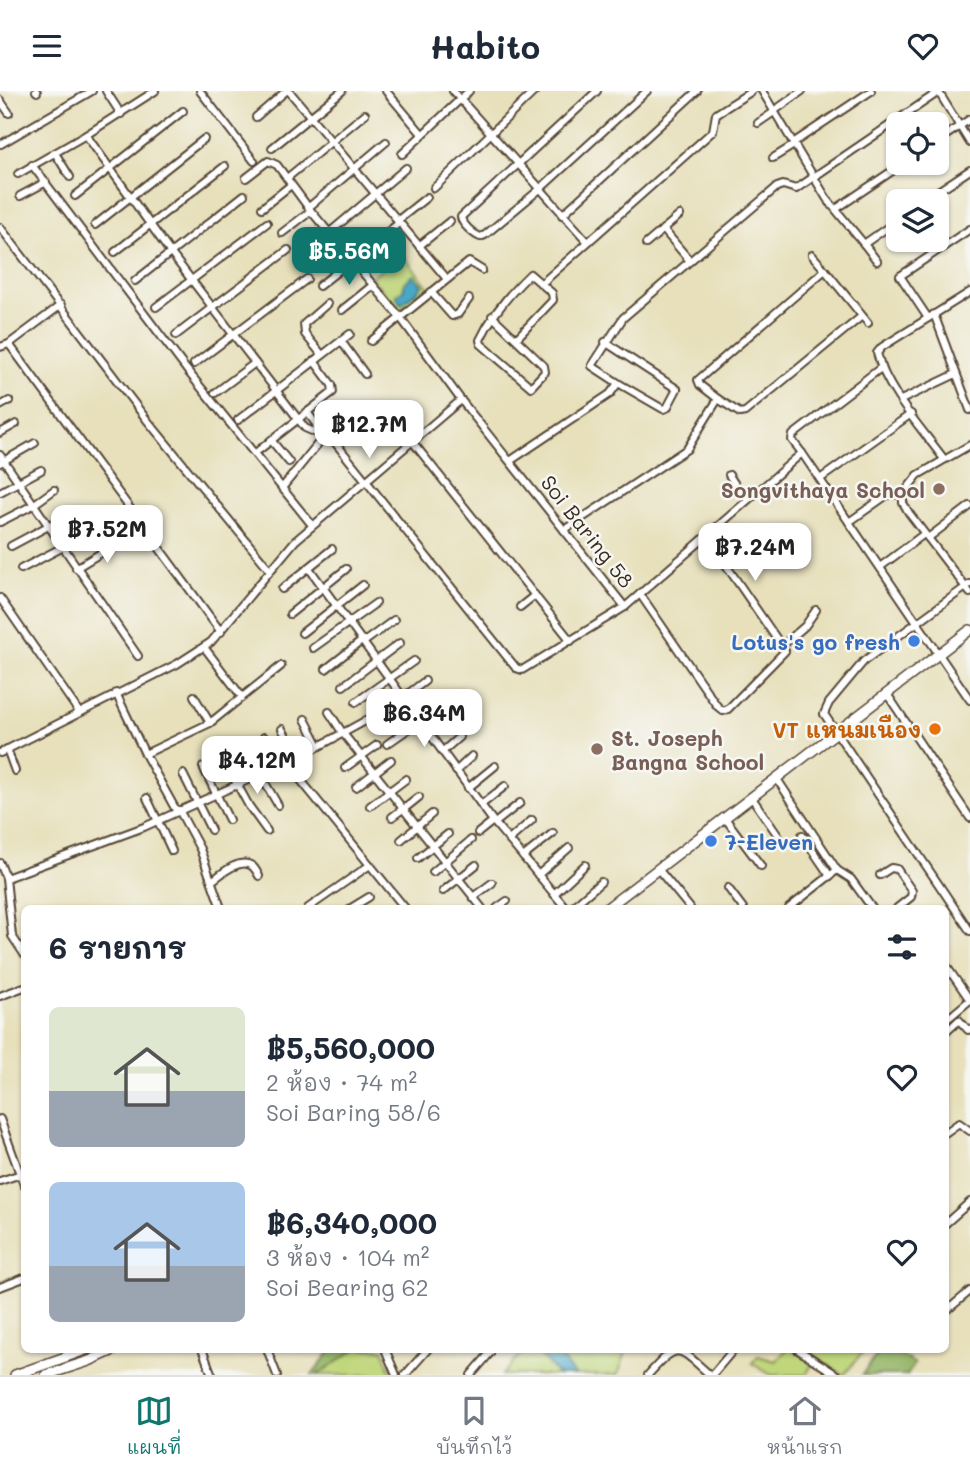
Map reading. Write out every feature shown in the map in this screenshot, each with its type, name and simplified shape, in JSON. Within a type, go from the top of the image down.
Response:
[{"type":"main road","points":[[611,905],[970,631]]},
{"type":"main road","points":[[17,1375],[78,1353]]},
{"type":"main road","points":[[46,1375],[105,1353]]},
{"type":"street","points":[[1,144],[92,91]]},
{"type":"street","points":[[106,91],[121,114]]},
{"type":"street","points":[[200,91],[254,161]]},
{"type":"street","points":[[256,117],[288,91],[447,279]]},
{"type":"street","points":[[272,148],[342,91]]},
{"type":"street","points":[[386,91],[422,134]]},
{"type":"street","points":[[453,91],[587,241]]},
{"type":"street","points":[[402,153],[469,91]]},
{"type":"street","points":[[434,188],[535,91]]},
{"type":"street","points":[[597,91],[464,214],[461,221],[477,236],[482,237],[540,190],[648,91]]},
{"type":"street","points":[[562,215],[697,91]]},
{"type":"street","points":[[541,284],[711,133],[716,114],[752,91]]},
{"type":"street","points":[[761,91],[813,177],[877,261]]},
{"type":"street","points":[[758,123],[802,91]]},
{"type":"street","points":[[773,158],[871,91]]},
{"type":"street","points":[[605,342],[677,389],[667,408],[663,409],[592,366],[605,342],[623,318],[778,187],[783,185],[796,188],[939,91],[970,143]]},
{"type":"street","points":[[18,174],[121,114],[152,92]]},
{"type":"street","points":[[0,100],[9,113]]},
{"type":"street","points":[[75,196],[183,111]]},
{"type":"street","points":[[246,178],[268,161],[276,165],[287,178],[365,114]]},
{"type":"street","points":[[949,133],[970,119]]},
{"type":"street","points":[[86,135],[170,252],[298,419],[309,430],[334,441],[516,668],[522,670],[625,607]]},
{"type":"street","points":[[95,225],[204,139]]},
{"type":"street","points":[[282,233],[386,142]]},
{"type":"street","points":[[55,153],[70,177]]},
{"type":"street","points":[[32,165],[186,369],[312,525]]},
{"type":"street","points":[[116,252],[225,166]]},
{"type":"street","points":[[303,258],[406,168]]},
{"type":"street","points":[[941,189],[970,170]]},
{"type":"street","points":[[836,209],[886,175]]},
{"type":"street","name":"Soi Baring 58","points":[[287,178],[400,317],[461,400],[625,607],[802,453]]},
{"type":"street","points":[[20,196],[46,183]]},
{"type":"street","points":[[262,208],[291,185]]},
{"type":"street","points":[[135,281],[244,195]]},
{"type":"street","points":[[319,286],[354,260],[426,197]]},
{"type":"street","points":[[646,244],[680,215]]},
{"type":"street","points":[[419,246],[450,221]]},
{"type":"street","points":[[156,307],[267,223]]},
{"type":"street","points":[[0,227],[147,420],[270,570]]},
{"type":"street","points":[[864,244],[886,228]]},
{"type":"street","points":[[663,229],[690,261]]},
{"type":"street","points":[[970,229],[899,273],[931,316],[970,410]]},
{"type":"street","points":[[176,335],[288,250]]},
{"type":"street","points":[[813,255],[868,323]]},
{"type":"street","points":[[371,341],[469,262],[482,271]]},
{"type":"street","points":[[825,270],[699,378],[700,385],[740,413],[746,412],[862,316]]},
{"type":"street","points":[[492,316],[546,368],[531,387],[481,344],[480,340],[492,316],[530,274],[554,295],[553,300],[516,339]]},
{"type":"street","points":[[194,364],[307,279]]},
{"type":"street","points":[[342,310],[373,285]]},
{"type":"street","points":[[431,292],[453,316],[458,314],[469,299]]},
{"type":"street","points":[[944,459],[901,400],[882,367],[878,350],[970,292]]},
{"type":"street","points":[[322,355],[305,334],[304,324],[327,304]]},
{"type":"street","points":[[0,347],[9,344],[61,305]]},
{"type":"street","points":[[239,420],[350,334]]},
{"type":"street","points":[[341,341],[365,374]]},
{"type":"street","points":[[9,344],[220,632]]},
{"type":"street","points":[[259,450],[334,390],[314,361]]},
{"type":"street","points":[[215,393],[255,363]]},
{"type":"street","points":[[882,367],[793,435],[792,440],[970,700]]},
{"type":"street","points":[[901,400],[956,374]]},
{"type":"street","points":[[510,461],[607,397],[618,383]]},
{"type":"street","points":[[564,530],[687,449],[718,399]]},
{"type":"street","points":[[15,771],[3,751],[177,664],[204,647],[312,525],[461,400]]},
{"type":"street","points":[[0,406],[9,401]]},
{"type":"street","points":[[307,412],[316,424],[317,432]]},
{"type":"street","points":[[820,479],[911,415]]},
{"type":"street","points":[[0,433],[16,424]]},
{"type":"street","points":[[282,488],[325,435]]},
{"type":"street","points":[[271,440],[289,462]]},
{"type":"street","points":[[412,441],[571,641]]},
{"type":"street","points":[[35,443],[1,460],[138,656]]},
{"type":"street","points":[[970,445],[918,475],[903,495],[905,507],[969,588],[864,661],[829,703],[824,714],[967,920],[970,931]]},
{"type":"street","points":[[0,492],[41,470]]},
{"type":"street","points":[[729,475],[748,499]]},
{"type":"street","points":[[0,522],[33,505],[54,490]]},
{"type":"street","points":[[849,522],[887,495],[903,495]]},
{"type":"street","points":[[880,567],[970,506]]},
{"type":"street","points":[[11,546],[67,516]]},
{"type":"street","points":[[21,569],[88,534]]},
{"type":"street","points":[[640,594],[723,711],[728,709],[785,654],[783,645],[706,536]]},
{"type":"street","points":[[76,568],[124,538]]},
{"type":"street","points":[[282,589],[332,549]]},
{"type":"street","points":[[309,568],[468,788],[565,905]]},
{"type":"street","points":[[290,614],[346,569]]},
{"type":"street","points":[[302,633],[363,585]]},
{"type":"street","points":[[520,607],[535,595]]},
{"type":"street","points":[[0,598],[79,712]]},
{"type":"street","points":[[313,648],[376,603]]},
{"type":"street","points":[[783,645],[805,626],[816,610]]},
{"type":"street","points":[[326,669],[394,620]]},
{"type":"street","points":[[343,686],[400,643]]},
{"type":"street","points":[[204,647],[242,697]]},
{"type":"street","points":[[356,702],[414,661]]},
{"type":"street","points":[[145,754],[210,723],[281,666]]},
{"type":"street","points":[[6,878],[158,821],[298,757],[404,698],[425,681]]},
{"type":"street","points":[[116,693],[145,754],[200,849],[220,905]]},
{"type":"street","points":[[887,695],[970,818]]},
{"type":"street","points":[[194,696],[210,723]]},
{"type":"street","points":[[329,712],[342,733],[480,905]]},
{"type":"street","points":[[428,732],[450,715]]},
{"type":"street","points":[[305,719],[319,746]]},
{"type":"street","points":[[387,744],[420,721]]},
{"type":"street","points":[[282,729],[298,757]]},
{"type":"street","points":[[264,737],[278,765]]},
{"type":"street","points":[[442,752],[459,737]]},
{"type":"street","points":[[345,768],[377,745]]},
{"type":"street","points":[[244,747],[278,804]]},
{"type":"street","points":[[456,771],[472,756]]},
{"type":"street","points":[[224,760],[249,806],[267,831]]},
{"type":"street","points":[[356,787],[391,760]]},
{"type":"street","points":[[288,761],[403,905]]},
{"type":"street","points":[[468,788],[495,765]]},
{"type":"street","points":[[203,767],[229,820]]},
{"type":"street","points":[[183,773],[211,829]]},
{"type":"street","points":[[370,806],[406,779]]},
{"type":"street","points":[[777,779],[837,870],[851,879],[870,905]]},
{"type":"street","points":[[481,805],[505,786]]},
{"type":"street","points":[[393,817],[419,797]]},
{"type":"street","points":[[147,798],[172,851]]},
{"type":"street","points":[[752,798],[779,837]]},
{"type":"street","points":[[478,832],[520,803]]},
{"type":"street","points":[[401,840],[432,814]]},
{"type":"street","points":[[725,818],[761,866]]},
{"type":"street","points":[[509,840],[532,820]]},
{"type":"street","points":[[523,857],[553,833]]},
{"type":"street","points":[[418,858],[448,834]]},
{"type":"street","points":[[802,835],[830,876]]},
{"type":"street","points":[[433,872],[471,840]]},
{"type":"street","points":[[538,875],[569,848]]},
{"type":"street","points":[[0,863],[6,878],[12,936],[21,950]]},
{"type":"street","points":[[212,881],[232,867],[245,864],[252,866],[259,876]]},
{"type":"street","points":[[312,905],[370,865]]},
{"type":"street","points":[[443,891],[476,865]]},
{"type":"street","points":[[554,894],[585,865]]},
{"type":"street","points":[[880,875],[891,868],[897,869],[912,891],[911,897],[901,905]]},
{"type":"street","points":[[657,869],[687,905]]},
{"type":"street","points":[[793,905],[837,870]]},
{"type":"street","points":[[572,905],[601,882]]},
{"type":"street","points":[[473,897],[492,883]]},
{"type":"street","points":[[728,888],[741,905]]},
{"type":"street","points":[[356,905],[369,897]]},
{"type":"street","points":[[501,905],[507,901]]},
{"type":"street","points":[[949,970],[970,1000],[949,1018]]},
{"type":"street","points":[[0,996],[21,988]]},
{"type":"street","points":[[949,1029],[959,1020],[970,1029]]},
{"type":"street","points":[[0,1119],[21,1165],[21,1174],[0,1181]]},
{"type":"street","points":[[949,1130],[958,1123],[970,1131]]},
{"type":"street","points":[[949,1220],[970,1202]]},
{"type":"street","points":[[0,1287],[21,1279]]},
{"type":"street","points":[[949,1309],[970,1291]]},
{"type":"street","points":[[204,1353],[212,1375]]},
{"type":"street","points":[[269,1353],[277,1375]]},
{"type":"street","points":[[387,1353],[396,1375]]},
{"type":"street","points":[[405,1375],[424,1353]]},
{"type":"street","points":[[471,1375],[490,1353]]},
{"type":"street","points":[[648,1375],[667,1353]]},
{"type":"street","points":[[686,1353],[711,1375],[730,1353]]},
{"type":"street","points":[[803,1353],[837,1375]]},
{"type":"green space","points":[[402,254],[429,288],[400,311],[371,277]]},
{"type":"green space","points":[[329,1353],[351,1353],[321,1372],[312,1375]]},
{"type":"green space","points":[[384,1353],[392,1375],[318,1375],[344,1354]]},
{"type":"green space","points":[[522,1353],[538,1353],[558,1375],[502,1375]]},
{"type":"green space","points":[[558,1353],[626,1353],[618,1375],[574,1375]]},
{"type":"green space","points":[[783,1353],[797,1353],[813,1363],[806,1375],[771,1375],[752,1363],[758,1356],[776,1361]]},
{"type":"green space","points":[[810,1353],[862,1353],[844,1375]]},
{"type":"green space","points":[[878,1353],[898,1353],[915,1364],[907,1375],[862,1375]]},
{"type":"water","points":[[414,275],[422,285],[402,304],[396,295]]},
{"type":"water","points":[[539,1353],[558,1353],[574,1375],[558,1375]]},
{"type":"place","name":"Songvithaya School","points":[[939,489]]},
{"type":"place","name":"Lotus's go fresh","points":[[914,641]]},
{"type":"place","name":"VT แหนมเนือง","points":[[935,729]]},
{"type":"place","name":"St. Joseph Bangna School","points":[[597,749]]},
{"type":"place","name":"7-Eleven","points":[[711,841]]}]
